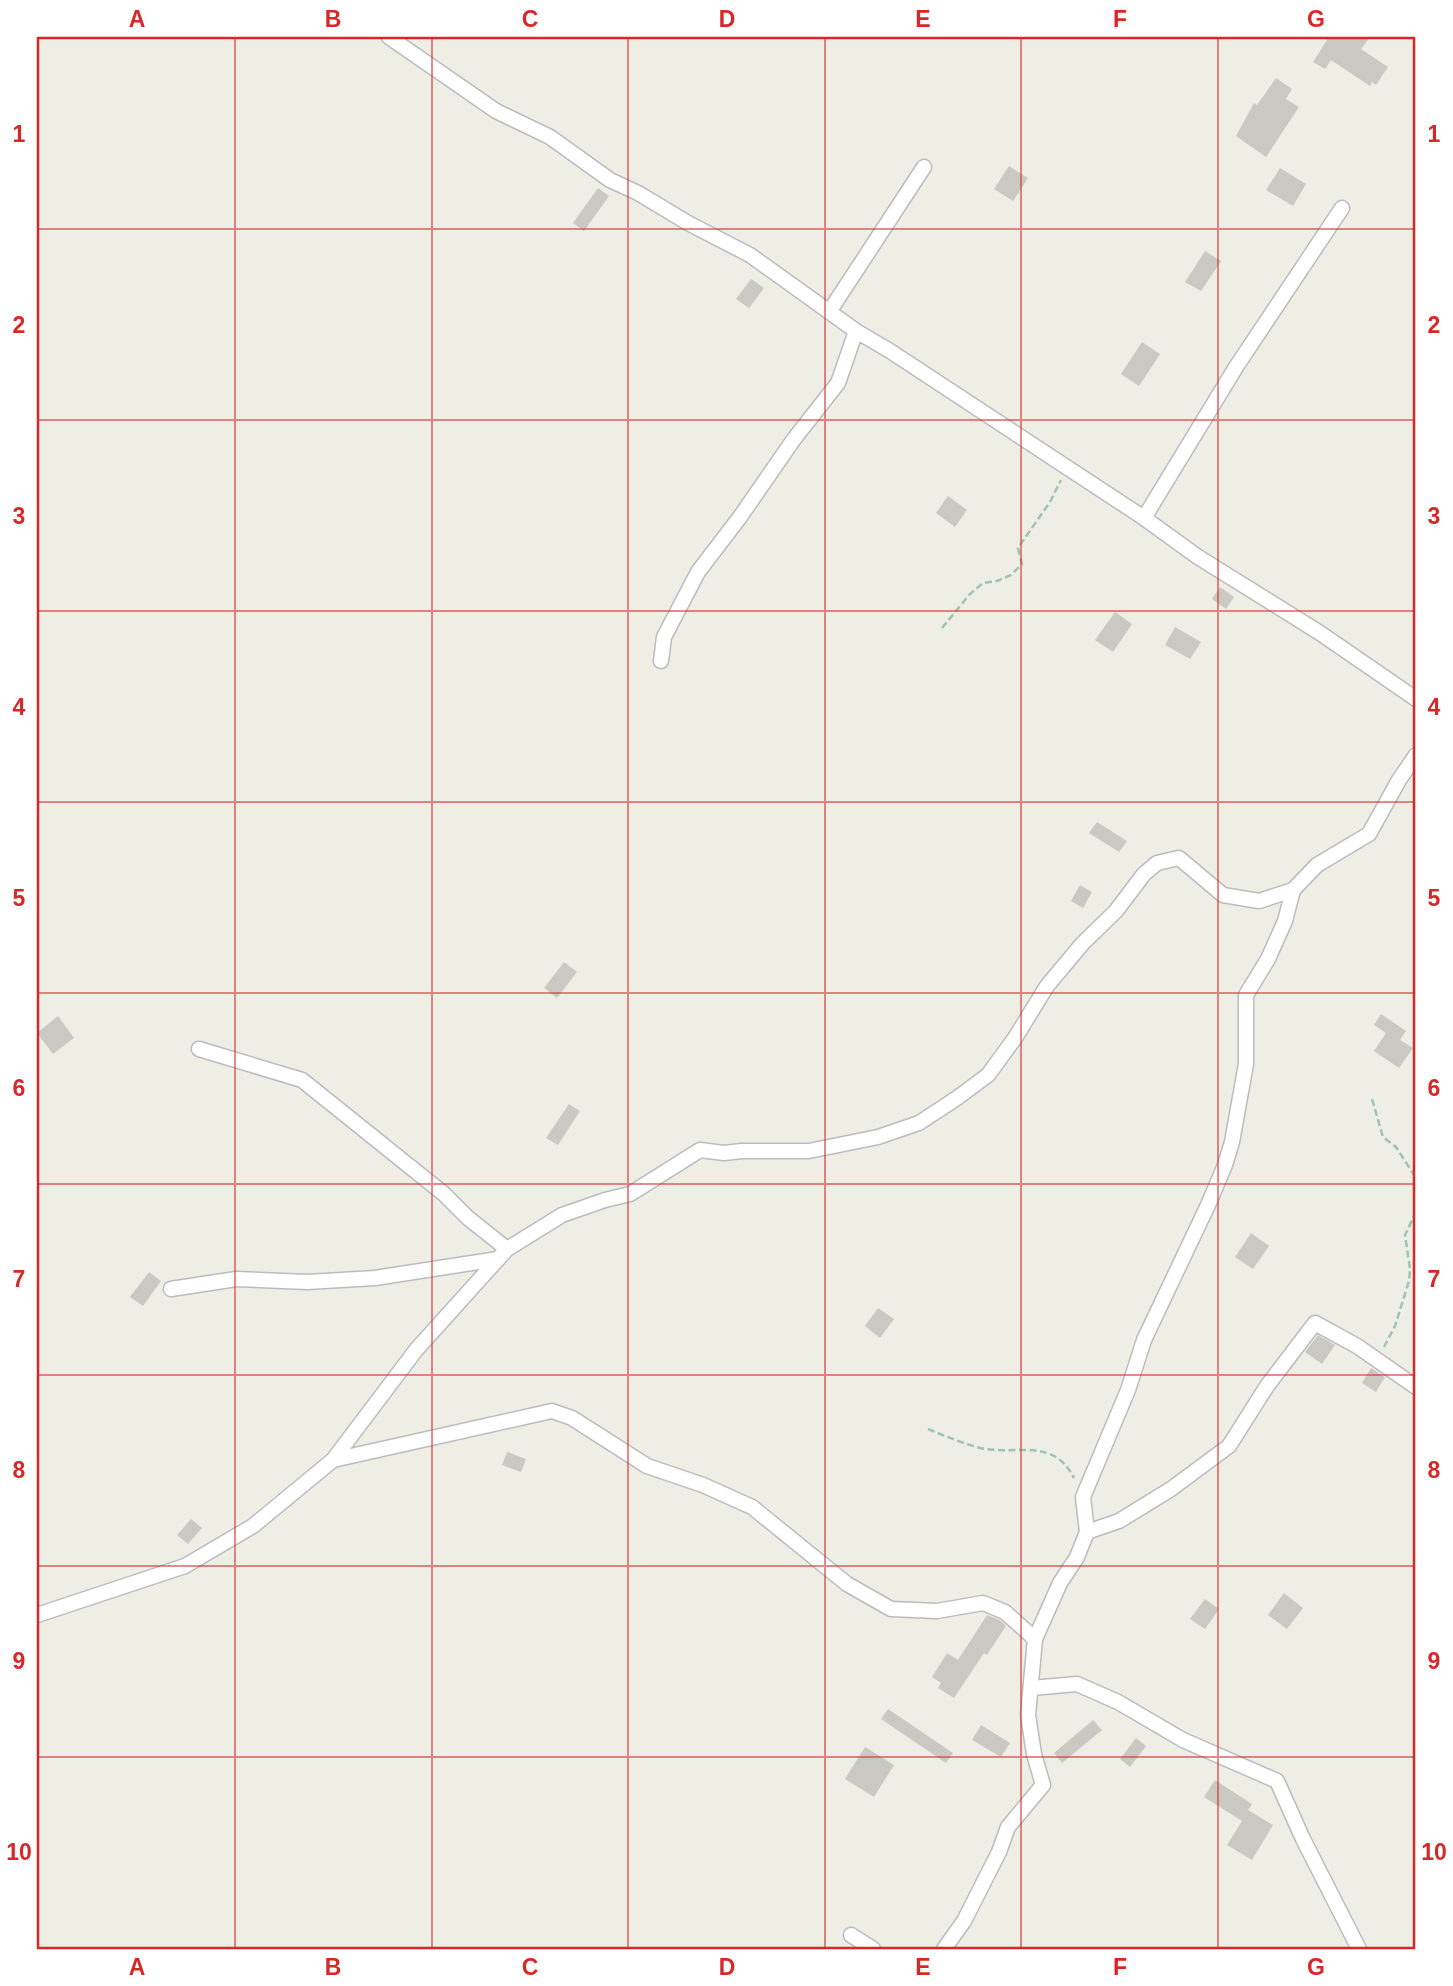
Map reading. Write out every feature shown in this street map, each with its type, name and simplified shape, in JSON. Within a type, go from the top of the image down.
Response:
[{"type":"street","points":[[389,37],[496,111],[550,137],[610,180],[750,255],[856,331],[1144,518],[1198,557],[1320,633],[1416,699]]},
{"type":"street","points":[[829,312],[923,167]]},
{"type":"street","points":[[1144,518],[1236,367],[1342,208]]},
{"type":"street","points":[[661,661],[664,637],[698,572],[838,383],[856,331]]},
{"type":"street","points":[[37,1615],[185,1566],[253,1526],[333,1460],[416,1349],[502,1254],[562,1215],[630,1194],[700,1150],[724,1153],[809,1151],[878,1137],[919,1123],[988,1075],[1047,986],[1083,943],[1116,911],[1144,874],[1157,863],[1179,858],[1223,895],[1259,901],[1293,890],[1317,865],[1369,834],[1416,755]]},
{"type":"street","points":[[944,1949],[964,1921],[999,1852],[1008,1827],[1043,1785],[1034,1754],[1028,1715],[1035,1639],[1087,1532],[1083,1497],[1128,1390],[1143,1340],[1225,1165],[1232,1142],[1246,1064],[1247,995],[1285,921],[1293,890]]},
{"type":"street","points":[[198,1049],[302,1080],[444,1194],[502,1254]]},
{"type":"street","points":[[171,1289],[236,1279],[307,1282],[375,1278],[502,1254]]},
{"type":"street","points":[[1087,1532],[1119,1521],[1171,1489],[1229,1446],[1267,1386],[1315,1323],[1357,1346],[1416,1387]]},
{"type":"street","points":[[333,1460],[552,1411],[572,1418],[647,1466],[703,1485],[752,1507],[847,1584],[891,1609],[937,1611],[983,1603],[1005,1612],[1035,1639]]},
{"type":"street","points":[[1031,1688],[1077,1684],[1118,1702],[1183,1740],[1277,1782],[1359,1949]]},
{"type":"street","points":[[851,1935],[873,1949]]},
{"type":"path","points":[[942,628],[970,594],[983,583],[1011,575],[1022,564],[1018,548],[1050,502],[1066,468]]},
{"type":"path","points":[[1372,1099],[1383,1136],[1396,1147],[1416,1178]]},
{"type":"path","points":[[1377,1360],[1395,1326],[1409,1281],[1405,1235],[1416,1212]]},
{"type":"path","points":[[928,1429],[983,1448],[1028,1449],[1053,1454],[1070,1470],[1083,1497]]},
{"type":"building","points":[[1329,37],[1370,37],[1361,49],[1388,67],[1376,85],[1372,82],[1370,86],[1331,60],[1325,69],[1313,62]]},
{"type":"building","points":[[1276,78],[1292,89],[1286,99],[1299,107],[1266,157],[1236,136],[1254,103],[1257,105]]},
{"type":"building","points":[[1009,166],[1028,178],[1013,201],[994,189]]},
{"type":"building","points":[[1280,168],[1306,184],[1293,206],[1266,190]]},
{"type":"building","points":[[598,188],[609,196],[584,231],[573,223]]},
{"type":"building","points":[[1205,251],[1221,261],[1201,291],[1185,282]]},
{"type":"building","points":[[751,279],[764,288],[749,308],[736,299]]},
{"type":"building","points":[[1142,342],[1160,354],[1139,386],[1121,374]]},
{"type":"building","points":[[948,496],[967,510],[955,527],[936,513]]},
{"type":"building","points":[[1220,587],[1234,597],[1226,609],[1212,599]]},
{"type":"building","points":[[1115,612],[1132,624],[1113,652],[1095,640]]},
{"type":"building","points":[[1175,627],[1201,642],[1190,659],[1165,645]]},
{"type":"building","points":[[1097,822],[1127,841],[1119,852],[1089,833]]},
{"type":"building","points":[[1080,885],[1092,892],[1083,908],[1071,901]]},
{"type":"building","points":[[564,962],[577,972],[557,998],[544,988]]},
{"type":"building","points":[[1381,1014],[1406,1031],[1400,1040],[1413,1048],[1399,1068],[1374,1051],[1386,1033],[1374,1025]]},
{"type":"building","points":[[58,1016],[74,1038],[53,1054],[37,1033]]},
{"type":"building","points":[[569,1104],[580,1111],[558,1145],[546,1138]]},
{"type":"building","points":[[1251,1233],[1269,1246],[1253,1269],[1235,1257]]},
{"type":"building","points":[[149,1272],[161,1281],[143,1306],[130,1297]]},
{"type":"building","points":[[878,1308],[894,1319],[880,1338],[865,1326]]},
{"type":"building","points":[[1318,1335],[1335,1345],[1322,1364],[1305,1352]]},
{"type":"building","points":[[1371,1368],[1385,1377],[1376,1392],[1362,1383]]},
{"type":"building","points":[[507,1452],[526,1459],[521,1472],[502,1465]]},
{"type":"building","points":[[191,1519],[202,1528],[188,1544],[177,1535]]},
{"type":"building","points":[[1284,1593],[1303,1608],[1287,1629],[1268,1615]]},
{"type":"building","points":[[1205,1599],[1219,1609],[1205,1629],[1190,1619]]},
{"type":"building","points":[[987,1615],[1000,1620],[1006,1626],[954,1698],[938,1688],[941,1683],[932,1677],[947,1653],[958,1660]]},
{"type":"building","points":[[888,1709],[953,1753],[946,1763],[881,1719]]},
{"type":"building","points":[[1093,1720],[1102,1730],[1062,1763],[1054,1753]]},
{"type":"building","points":[[981,1725],[1010,1743],[1001,1757],[972,1740]]},
{"type":"building","points":[[1136,1738],[1146,1746],[1130,1767],[1120,1759]]},
{"type":"building","points":[[865,1747],[894,1765],[874,1797],[845,1779]]},
{"type":"building","points":[[1215,1780],[1252,1804],[1248,1810],[1273,1825],[1252,1860],[1227,1845],[1242,1821],[1204,1797]]}]
